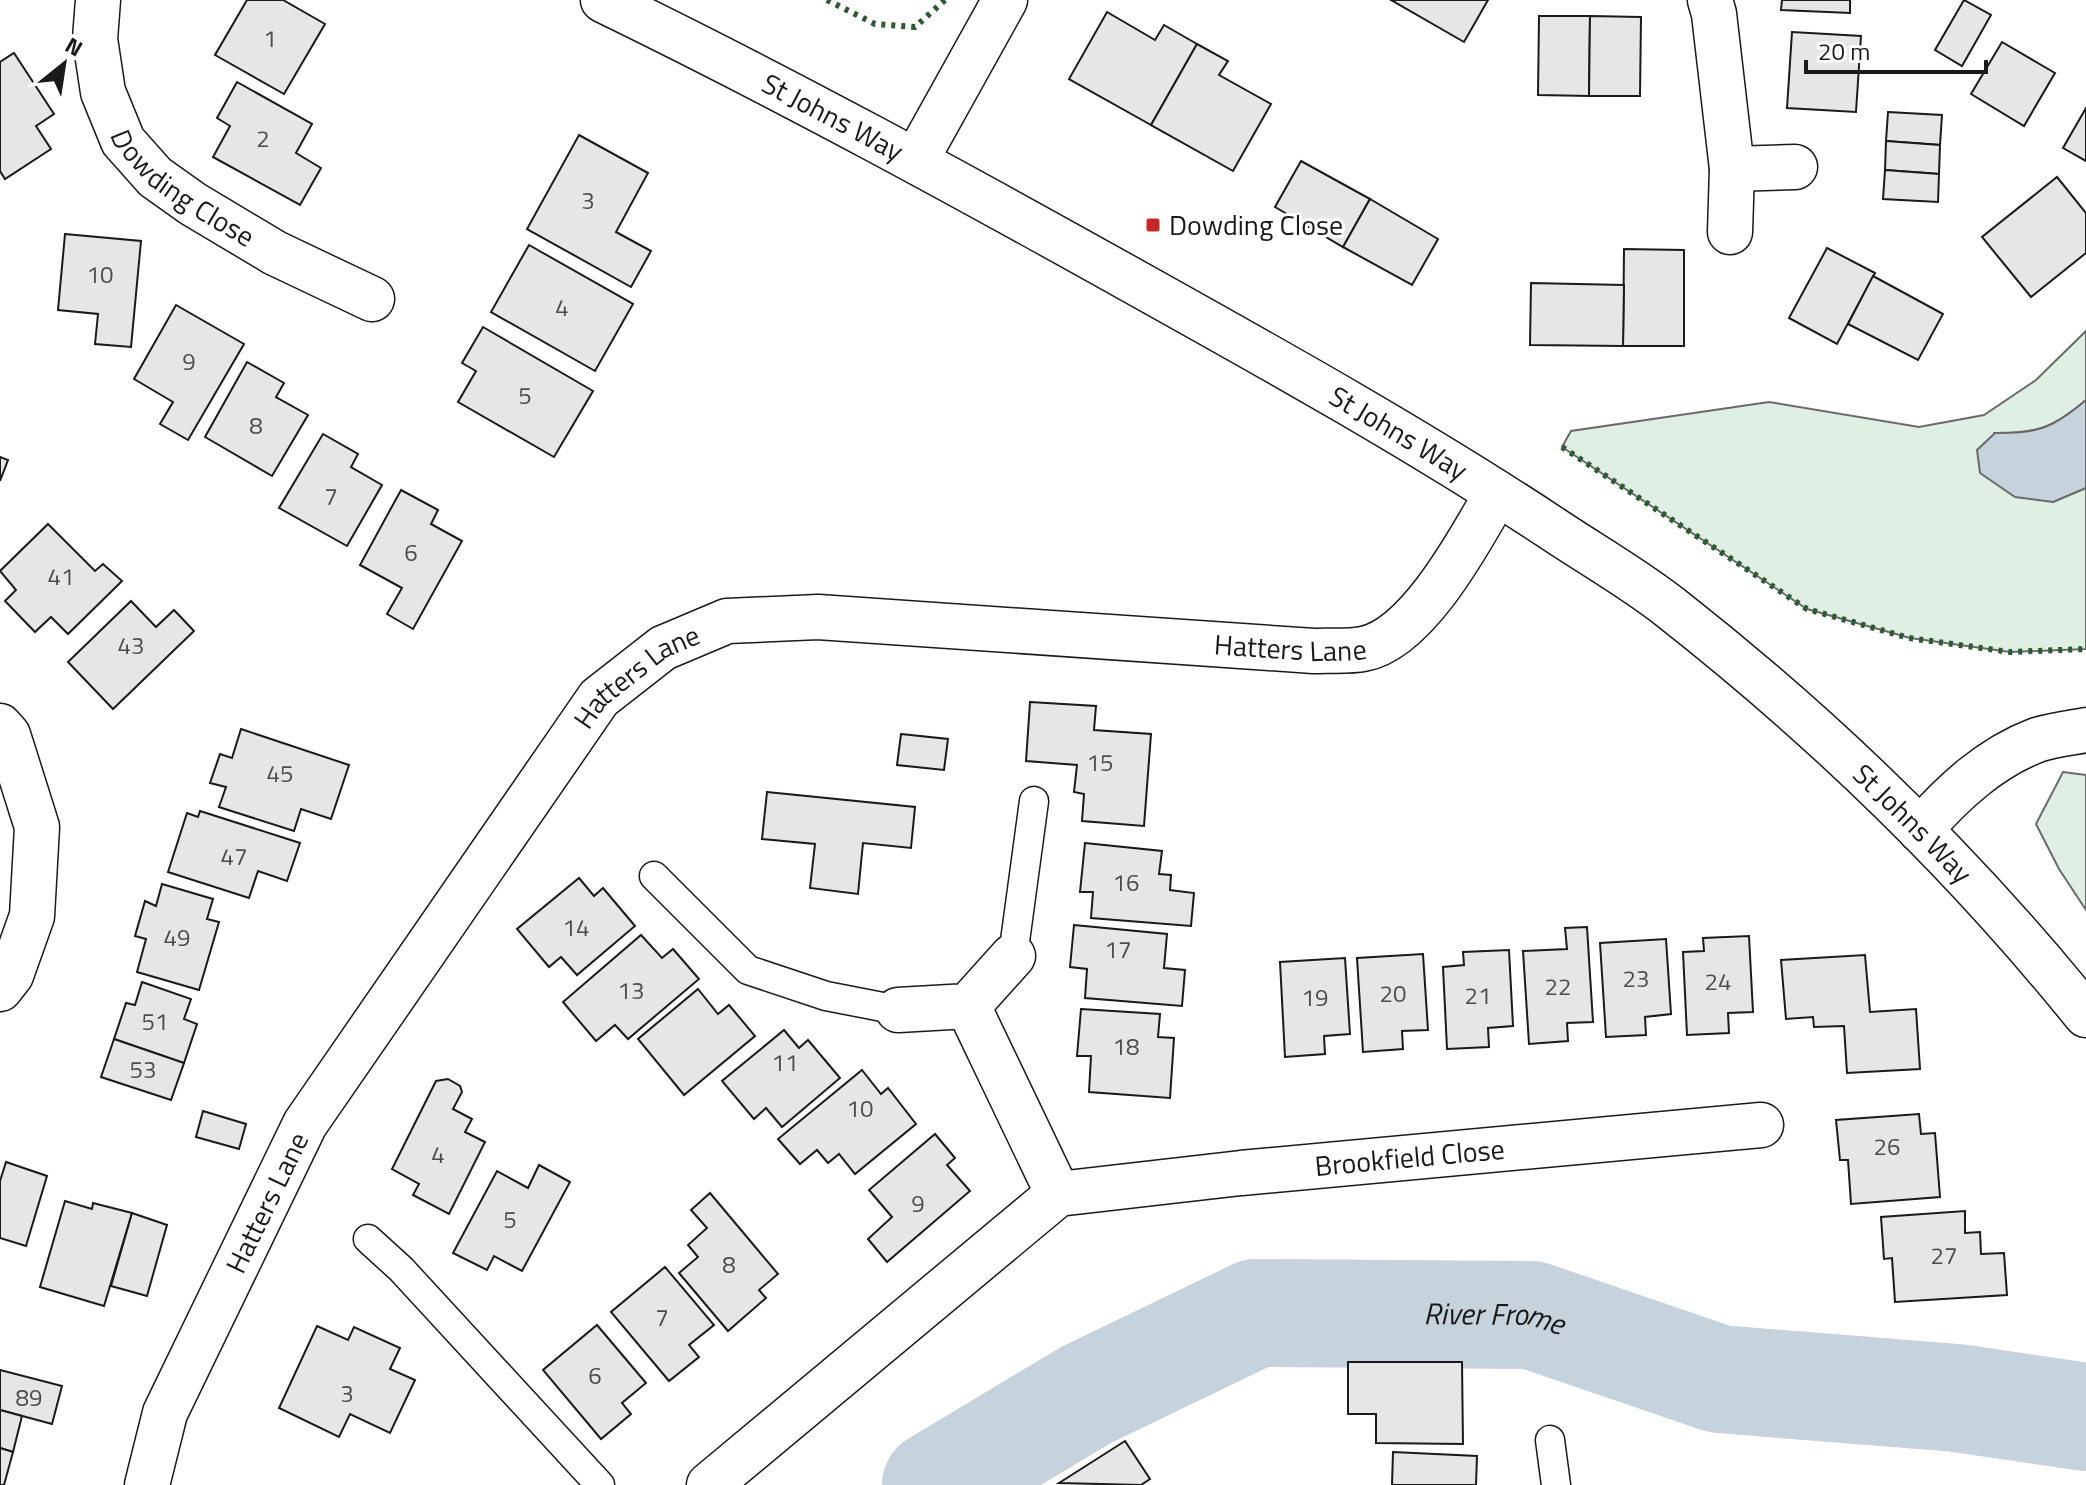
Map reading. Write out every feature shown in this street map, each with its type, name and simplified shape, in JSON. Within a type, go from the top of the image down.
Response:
[{"type":"street","name":"Dowding Close","points":[[98,0],[95,39],[103,92],[123,141],[155,177],[275,253],[372,299]]},
{"type":"street","name":"St Johns Way","points":[[603,0],[916,160],[1281,363],[1497,493],[1668,605],[1817,730],[1920,830],[2025,940],[2086,1015]]},
{"type":"street","points":[[916,160],[1005,0]]},
{"type":"street","points":[[1710,0],[1732,169],[1730,232]]},
{"type":"street","points":[[1732,169],[1795,167]]},
{"type":"street","name":"Hatters Lane","points":[[147,1485],[165,1413],[305,1124],[599,698],[663,648],[727,621],[818,617],[1314,651],[1365,649],[1398,634],[1431,598],[1497,493]]},
{"type":"street","points":[[0,726],[8,735],[37,827],[32,916],[11,975],[0,989]]},
{"type":"street","points":[[1920,830],[1944,803],[2001,756],[2040,739],[2086,730]]},
{"type":"street","points":[[898,1010],[968,1006],[1013,956]]},
{"type":"street","points":[[709,1485],[1058,1194],[968,1006]]},
{"type":"street","name":"Brookfield Close","points":[[1058,1194],[1241,1173],[1761,1125]]},
{"type":"lane","points":[[1013,956],[1034,801]]},
{"type":"lane","points":[[654,876],[748,970],[826,996],[898,1010]]},
{"type":"lane","points":[[368,1239],[401,1269],[600,1485]]},
{"type":"lane","points":[[1550,1440],[1556,1485]]},
{"type":"green space","points":[[2086,331],[2086,400],[2064,417],[2044,427],[2023,432],[1995,433],[2053,502],[2086,488],[2086,649],[2010,652],[1910,638],[1807,609],[1562,447],[1571,431],[1769,402],[1919,427],[1984,415],[2036,380]]},
{"type":"green space","points":[[2063,772],[2086,775],[2086,910],[2059,869],[2036,824]]},
{"type":"shaded area","points":[[2086,400],[2086,488],[2053,502],[2015,497],[1980,473],[1977,450],[1995,433],[2023,432],[2044,427],[2064,417]]},
{"type":"building","points":[[247,0],[283,0],[325,24],[284,94],[215,55]]},
{"type":"building","points":[[1391,0],[1488,0],[1464,42]]},
{"type":"building","points":[[1782,0],[1850,0],[1850,13],[1781,10]]},
{"type":"building","points":[[1964,0],[1991,15],[1962,66],[1935,50]]},
{"type":"building","points":[[1107,12],[1155,40],[1164,25],[1197,44],[1151,125],[1069,79]]},
{"type":"building","points":[[1539,16],[1590,16],[1589,96],[1538,95]]},
{"type":"building","points":[[1590,16],[1641,17],[1640,96],[1589,96]]},
{"type":"building","points":[[1792,32],[1861,36],[1856,112],[1787,108]]},
{"type":"building","points":[[2002,42],[2055,73],[2024,126],[1971,94]]},
{"type":"building","points":[[1197,44],[1228,61],[1219,75],[1271,104],[1233,171],[1151,125]]},
{"type":"building","points":[[14,53],[54,114],[36,126],[51,149],[5,179],[0,171],[0,62]]},
{"type":"building","points":[[237,82],[312,124],[296,153],[321,168],[300,205],[213,157],[230,126],[217,118]]},
{"type":"building","points":[[2086,108],[2086,161],[2063,148]]},
{"type":"building","points":[[1888,112],[1942,115],[1940,145],[1886,141]]},
{"type":"building","points":[[579,135],[648,173],[616,232],[651,251],[631,287],[527,229]]},
{"type":"building","points":[[1886,141],[1940,145],[1939,174],[1885,170]]},
{"type":"building","points":[[1301,161],[1370,199],[1343,247],[1275,207]]},
{"type":"building","points":[[1885,170],[1939,174],[1938,202],[1883,199]]},
{"type":"building","points":[[2057,177],[2086,213],[2086,253],[2031,297],[1982,237]]},
{"type":"building","points":[[1370,199],[1438,239],[1412,285],[1343,247]]},
{"type":"building","points":[[65,234],[141,241],[131,347],[95,344],[98,314],[58,310]]},
{"type":"building","points":[[529,245],[633,304],[595,371],[491,312]]},
{"type":"building","points":[[1827,248],[1875,273],[1837,344],[1789,318]]},
{"type":"building","points":[[1624,249],[1684,250],[1684,346],[1623,346]]},
{"type":"building","points":[[1873,276],[1943,314],[1918,360],[1848,324]]},
{"type":"building","points":[[1531,283],[1624,285],[1623,346],[1530,345]]},
{"type":"building","points":[[176,305],[244,344],[188,440],[160,424],[173,402],[134,379]]},
{"type":"building","points":[[483,327],[593,391],[554,457],[458,402],[476,371],[462,363]]},
{"type":"building","points":[[247,362],[284,383],[276,397],[308,415],[272,476],[205,437]]},
{"type":"building","points":[[323,434],[358,454],[351,467],[382,485],[347,546],[279,508]]},
{"type":"building","points":[[0,457],[8,460],[0,481]]},
{"type":"building","points":[[401,490],[438,510],[431,524],[462,541],[413,629],[387,614],[402,588],[360,565]]},
{"type":"building","points":[[48,524],[95,571],[103,564],[122,581],[68,634],[51,617],[35,632],[5,601],[16,590],[0,571]]},
{"type":"building","points":[[131,601],[156,627],[174,610],[194,631],[113,709],[68,662]]},
{"type":"building","points":[[1030,702],[1096,706],[1094,730],[1151,734],[1144,826],[1082,821],[1084,794],[1074,792],[1077,765],[1026,761]]},
{"type":"building","points":[[241,729],[349,765],[331,819],[301,809],[294,831],[219,807],[226,787],[210,783],[220,754],[232,758]]},
{"type":"building","points":[[901,734],[948,739],[944,770],[897,765]]},
{"type":"building","points":[[767,792],[915,807],[911,848],[863,843],[858,894],[810,888],[815,844],[762,839]]},
{"type":"building","points":[[200,811],[300,843],[287,881],[258,871],[249,898],[168,872],[187,813],[198,817]]},
{"type":"building","points":[[1085,843],[1162,851],[1159,874],[1171,875],[1170,890],[1194,893],[1191,926],[1091,918],[1093,892],[1080,892]]},
{"type":"building","points":[[579,878],[594,896],[603,888],[635,926],[577,975],[561,957],[549,967],[517,929]]},
{"type":"building","points":[[162,884],[213,899],[207,919],[219,922],[199,990],[137,972],[146,939],[135,936],[145,901],[156,906]]},
{"type":"building","points":[[1074,925],[1167,934],[1164,968],[1185,970],[1182,1006],[1085,998],[1087,969],[1070,967]]},
{"type":"building","points":[[1587,927],[1593,1022],[1567,1023],[1568,1041],[1529,1044],[1523,951],[1567,949],[1565,928]]},
{"type":"building","points":[[641,935],[662,958],[673,949],[699,979],[628,1039],[615,1025],[596,1041],[563,1002]]},
{"type":"building","points":[[1749,936],[1753,1012],[1728,1013],[1729,1033],[1687,1035],[1683,952],[1704,951],[1703,938]]},
{"type":"building","points":[[1666,939],[1671,1014],[1645,1017],[1646,1035],[1606,1037],[1600,943]]},
{"type":"building","points":[[1509,950],[1513,1026],[1488,1028],[1489,1047],[1447,1049],[1443,967],[1464,965],[1463,952]]},
{"type":"building","points":[[1423,954],[1428,1030],[1402,1031],[1403,1049],[1363,1052],[1357,958]]},
{"type":"building","points":[[1865,955],[1870,1012],[1916,1009],[1920,1069],[1847,1073],[1844,1026],[1814,1027],[1813,1017],[1786,1019],[1781,960]]},
{"type":"building","points":[[1345,958],[1350,1034],[1324,1036],[1325,1054],[1285,1057],[1280,962]]},
{"type":"building","points":[[142,982],[191,999],[184,1019],[197,1024],[184,1063],[114,1039],[126,1003],[135,1005]]},
{"type":"building","points":[[698,989],[718,1014],[729,1005],[755,1036],[684,1095],[638,1039]]},
{"type":"building","points":[[1081,1009],[1160,1014],[1158,1037],[1174,1038],[1170,1098],[1089,1092],[1091,1056],[1077,1056]]},
{"type":"building","points":[[784,1030],[799,1048],[808,1040],[840,1078],[782,1127],[766,1108],[754,1119],[722,1081]]},
{"type":"building","points":[[114,1039],[184,1063],[171,1100],[101,1077]]},
{"type":"building","points":[[862,1070],[881,1094],[888,1088],[916,1124],[855,1174],[839,1154],[828,1163],[817,1150],[800,1164],[778,1139]]},
{"type":"building","points":[[448,1079],[460,1086],[462,1092],[453,1109],[472,1119],[465,1132],[485,1142],[449,1214],[413,1195],[419,1184],[392,1169],[436,1081]]},
{"type":"building","points":[[203,1111],[246,1124],[239,1149],[196,1137]]},
{"type":"building","points":[[1919,1114],[1921,1134],[1935,1133],[1940,1197],[1851,1204],[1848,1160],[1840,1160],[1836,1120]]},
{"type":"building","points":[[935,1134],[955,1158],[947,1165],[970,1191],[887,1262],[868,1239],[892,1217],[869,1190]]},
{"type":"building","points":[[6,1162],[47,1176],[26,1246],[0,1238],[0,1181]]},
{"type":"building","points":[[539,1165],[570,1182],[522,1271],[494,1256],[487,1270],[453,1253],[497,1171],[528,1188]]},
{"type":"building","points":[[710,1193],[778,1274],[759,1290],[766,1298],[728,1331],[679,1273],[698,1257],[688,1245],[707,1228],[691,1210]]},
{"type":"building","points":[[65,1201],[92,1209],[93,1203],[132,1213],[104,1306],[40,1287]]},
{"type":"building","points":[[1965,1211],[1965,1233],[1980,1232],[1981,1254],[2004,1253],[2007,1295],[1895,1302],[1892,1258],[1884,1259],[1881,1217]]},
{"type":"building","points":[[132,1213],[167,1225],[147,1296],[111,1286]]},
{"type":"building","points":[[665,1267],[714,1325],[689,1345],[699,1357],[669,1381],[611,1312]]},
{"type":"building","points":[[597,1325],[646,1383],[622,1403],[631,1414],[601,1439],[543,1370]]},
{"type":"building","points":[[317,1326],[348,1340],[354,1327],[400,1348],[390,1369],[415,1380],[390,1433],[350,1414],[339,1437],[279,1408]]},
{"type":"building","points":[[1348,1362],[1462,1362],[1463,1444],[1376,1443],[1376,1414],[1348,1414]]},
{"type":"building","points":[[0,1370],[62,1386],[52,1424],[0,1410]]},
{"type":"building","points":[[0,1410],[22,1416],[13,1452],[0,1448]]},
{"type":"building","points":[[1125,1441],[1150,1479],[1141,1485],[1059,1483]]},
{"type":"building","points":[[0,1448],[13,1452],[4,1485],[0,1485]]},
{"type":"building","points":[[1393,1452],[1477,1456],[1476,1485],[1392,1485]]},
{"type":"waterway","name":"River Frome","points":[[936,1485],[1086,1395],[1256,1313],[1532,1315],[1719,1379],[1957,1398],[2086,1417]]},
{"type":"hedge","points":[[827,0],[875,24],[915,27],[945,0]]},
{"type":"hedge","points":[[1562,447],[1807,609],[1909,638],[2010,652],[2086,649]]},
{"type":"place","name":"Dowding Close","points":[[1153,225]]}]
